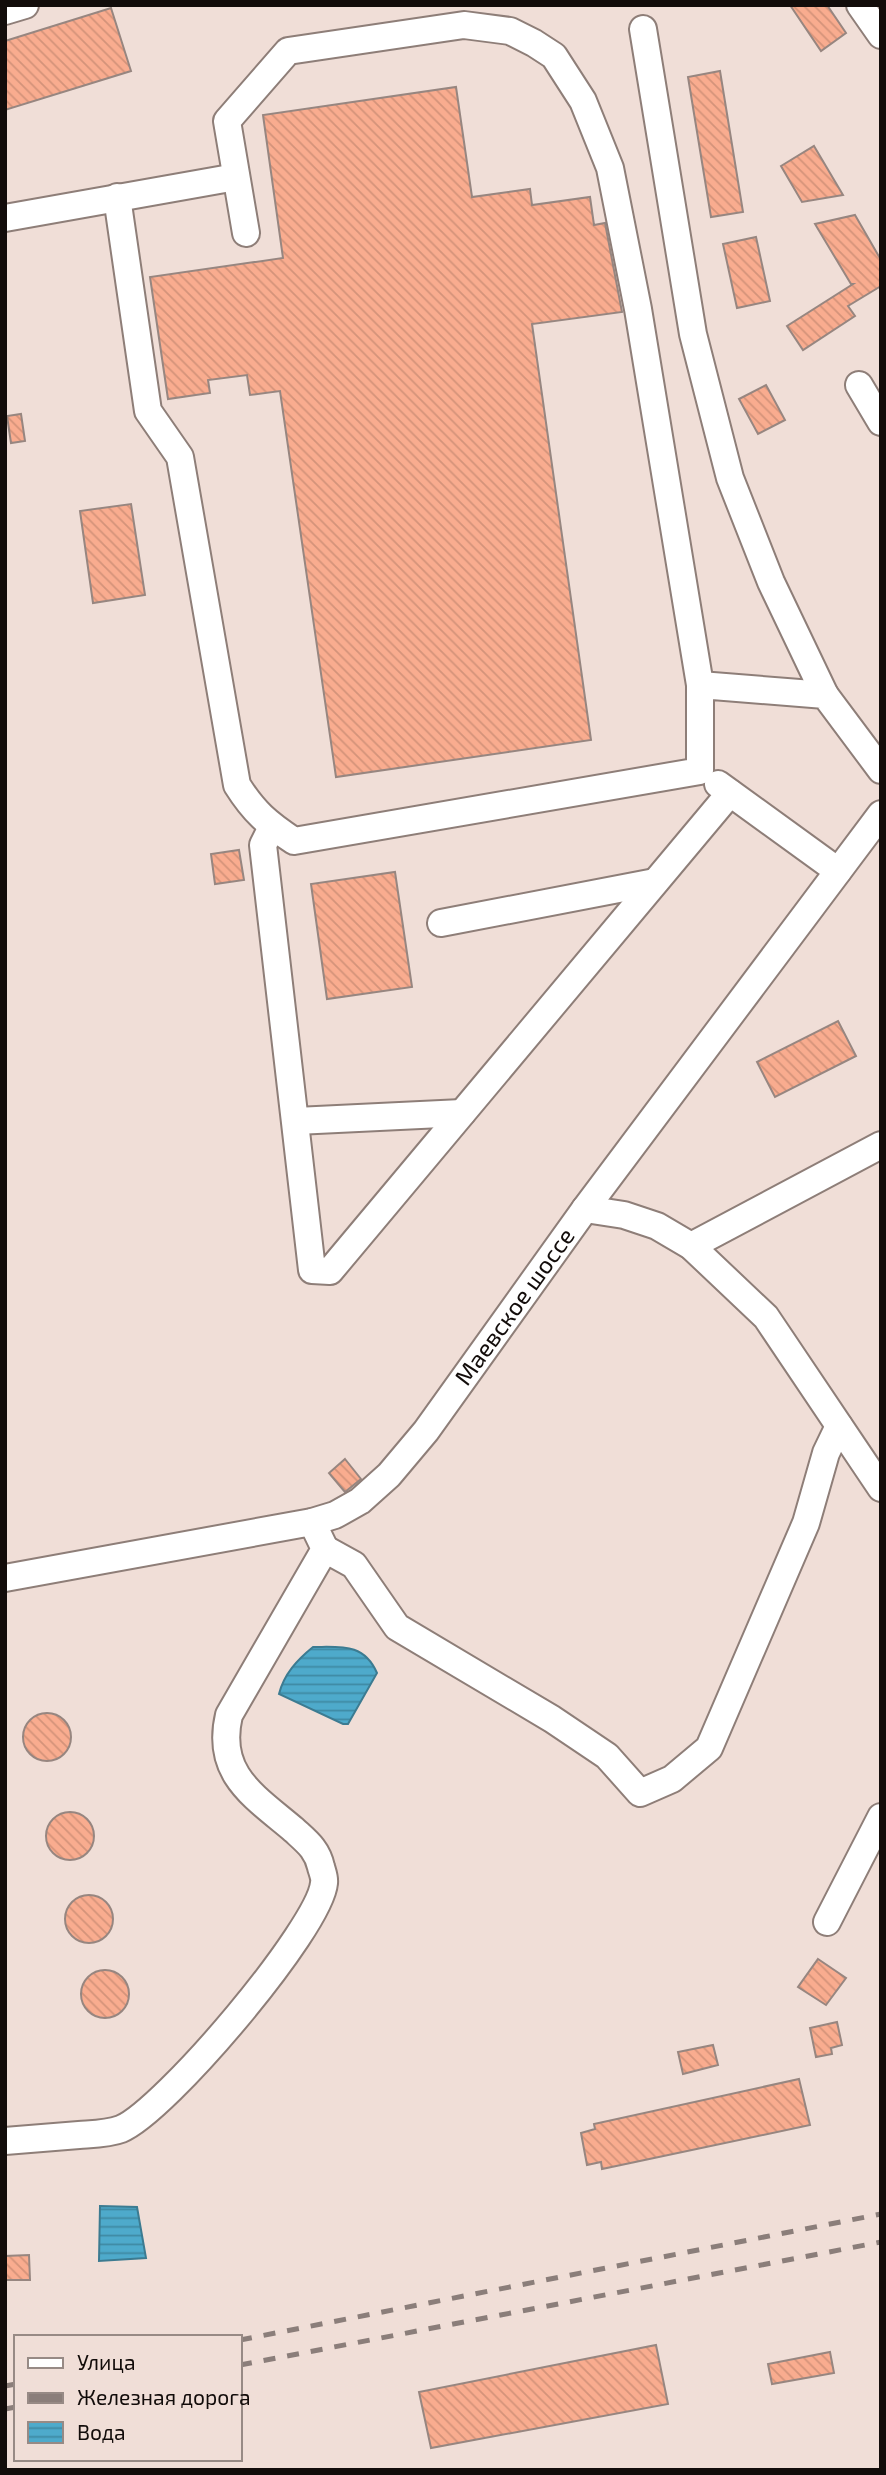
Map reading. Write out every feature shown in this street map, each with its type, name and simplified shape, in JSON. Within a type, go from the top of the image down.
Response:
[{"type":"street","points":[[5,11],[25,5]]},
{"type":"street","points":[[860,5],[881,34]]},
{"type":"street","points":[[246,233],[227,121],[288,51],[464,25],[510,32],[554,56],[583,101],[610,168],[638,309],[700,685],[699,771]]},
{"type":"street","points":[[643,29],[693,334],[730,478],[771,582],[825,695],[881,770]]},
{"type":"street","points":[[5,218],[236,177]]},
{"type":"street","points":[[117,197],[148,411],[180,457],[237,785],[251,808],[293,841],[699,771],[838,872]]},
{"type":"street","points":[[859,385],[881,422]]},
{"type":"street","points":[[700,685],[825,695]]},
{"type":"street","points":[[272,827],[263,845],[312,1270],[330,1271],[730,793]]},
{"type":"street","name":"Маевское шоссе","points":[[5,1578],[312,1522],[335,1515],[360,1501],[389,1475],[426,1431],[585,1209],[881,814]]},
{"type":"street","points":[[441,923],[655,882]]},
{"type":"street","points":[[296,1121],[462,1113]]},
{"type":"street","points":[[691,1246],[881,1145]]},
{"type":"street","points":[[585,1209],[624,1215],[657,1226],[691,1246],[766,1317],[881,1488]]},
{"type":"street","points":[[312,1522],[325,1549],[354,1565],[397,1627],[552,1719],[607,1756],[640,1793],[672,1779],[709,1748],[806,1523],[826,1453],[839,1426]]},
{"type":"street","points":[[5,2141],[99,2134],[121,2129],[150,2110],[181,2081],[224,2032],[278,1964],[309,1916],[324,1882],[315,1849],[258,1801],[237,1778],[227,1755],[225,1733],[229,1715],[325,1549]]},
{"type":"street","points":[[827,1922],[881,1817]]},
{"type":"water","points":[[313,1647],[351,1649],[365,1656],[377,1673],[348,1724],[279,1694],[292,1668]]},
{"type":"water","points":[[100,2206],[137,2207],[146,2258],[99,2261]]},
{"type":"building","points":[[790,5],[827,5],[846,33],[821,51]]},
{"type":"building","points":[[111,8],[131,71],[5,110],[5,41]]},
{"type":"building","points":[[720,71],[743,212],[711,217],[688,77]]},
{"type":"building","points":[[456,87],[472,197],[530,189],[532,205],[590,197],[594,225],[605,223],[622,312],[532,324],[591,740],[336,777],[280,391],[250,395],[247,375],[208,380],[210,393],[168,399],[150,277],[283,258],[263,115]]},
{"type":"building","points":[[814,146],[843,195],[802,202],[781,166]]},
{"type":"building","points":[[855,215],[881,260],[881,286],[848,306],[855,316],[803,350],[787,326],[853,284],[815,224]]},
{"type":"building","points":[[756,237],[770,301],[737,308],[723,244]]},
{"type":"building","points":[[766,385],[785,420],[758,434],[739,399]]},
{"type":"building","points":[[21,414],[25,441],[11,443],[7,416]]},
{"type":"building","points":[[131,504],[145,595],[93,603],[80,511]]},
{"type":"building","points":[[239,850],[244,880],[215,884],[211,854]]},
{"type":"building","points":[[395,872],[412,987],[327,999],[311,884]]},
{"type":"building","points":[[838,1021],[856,1056],[775,1097],[757,1062]]},
{"type":"building","points":[[345,1459],[361,1479],[345,1492],[329,1473]]},
{"type":"building","points":[[47,1713],[64,1720],[71,1737],[64,1754],[47,1761],[30,1754],[23,1737],[30,1720]]},
{"type":"building","points":[[70,1812],[87,1819],[94,1836],[87,1853],[70,1860],[53,1853],[46,1836],[53,1819]]},
{"type":"building","points":[[89,1895],[106,1902],[113,1919],[106,1936],[89,1943],[72,1936],[65,1919],[72,1902]]},
{"type":"building","points":[[818,1959],[846,1978],[826,2005],[798,1987]]},
{"type":"building","points":[[105,1970],[122,1977],[129,1994],[122,2011],[105,2018],[88,2011],[81,1994],[88,1977]]},
{"type":"building","points":[[837,2022],[842,2045],[831,2048],[832,2054],[816,2057],[810,2028]]},
{"type":"building","points":[[713,2045],[718,2065],[683,2074],[678,2052]]},
{"type":"building","points":[[799,2079],[810,2125],[602,2169],[601,2162],[587,2165],[581,2133],[595,2129],[594,2124]]},
{"type":"building","points":[[29,2255],[30,2280],[5,2280],[5,2256]]},
{"type":"building","points":[[656,2345],[668,2404],[431,2448],[419,2392]]},
{"type":"building","points":[[830,2352],[834,2373],[772,2384],[768,2364]]},
{"type":"railway","points":[[242,2340],[881,2214]]},
{"type":"railway","points":[[242,2365],[881,2242]]},
{"type":"railway","points":[[5,2386],[14,2384]]},
{"type":"railway","points":[[5,2409],[14,2407]]}]
